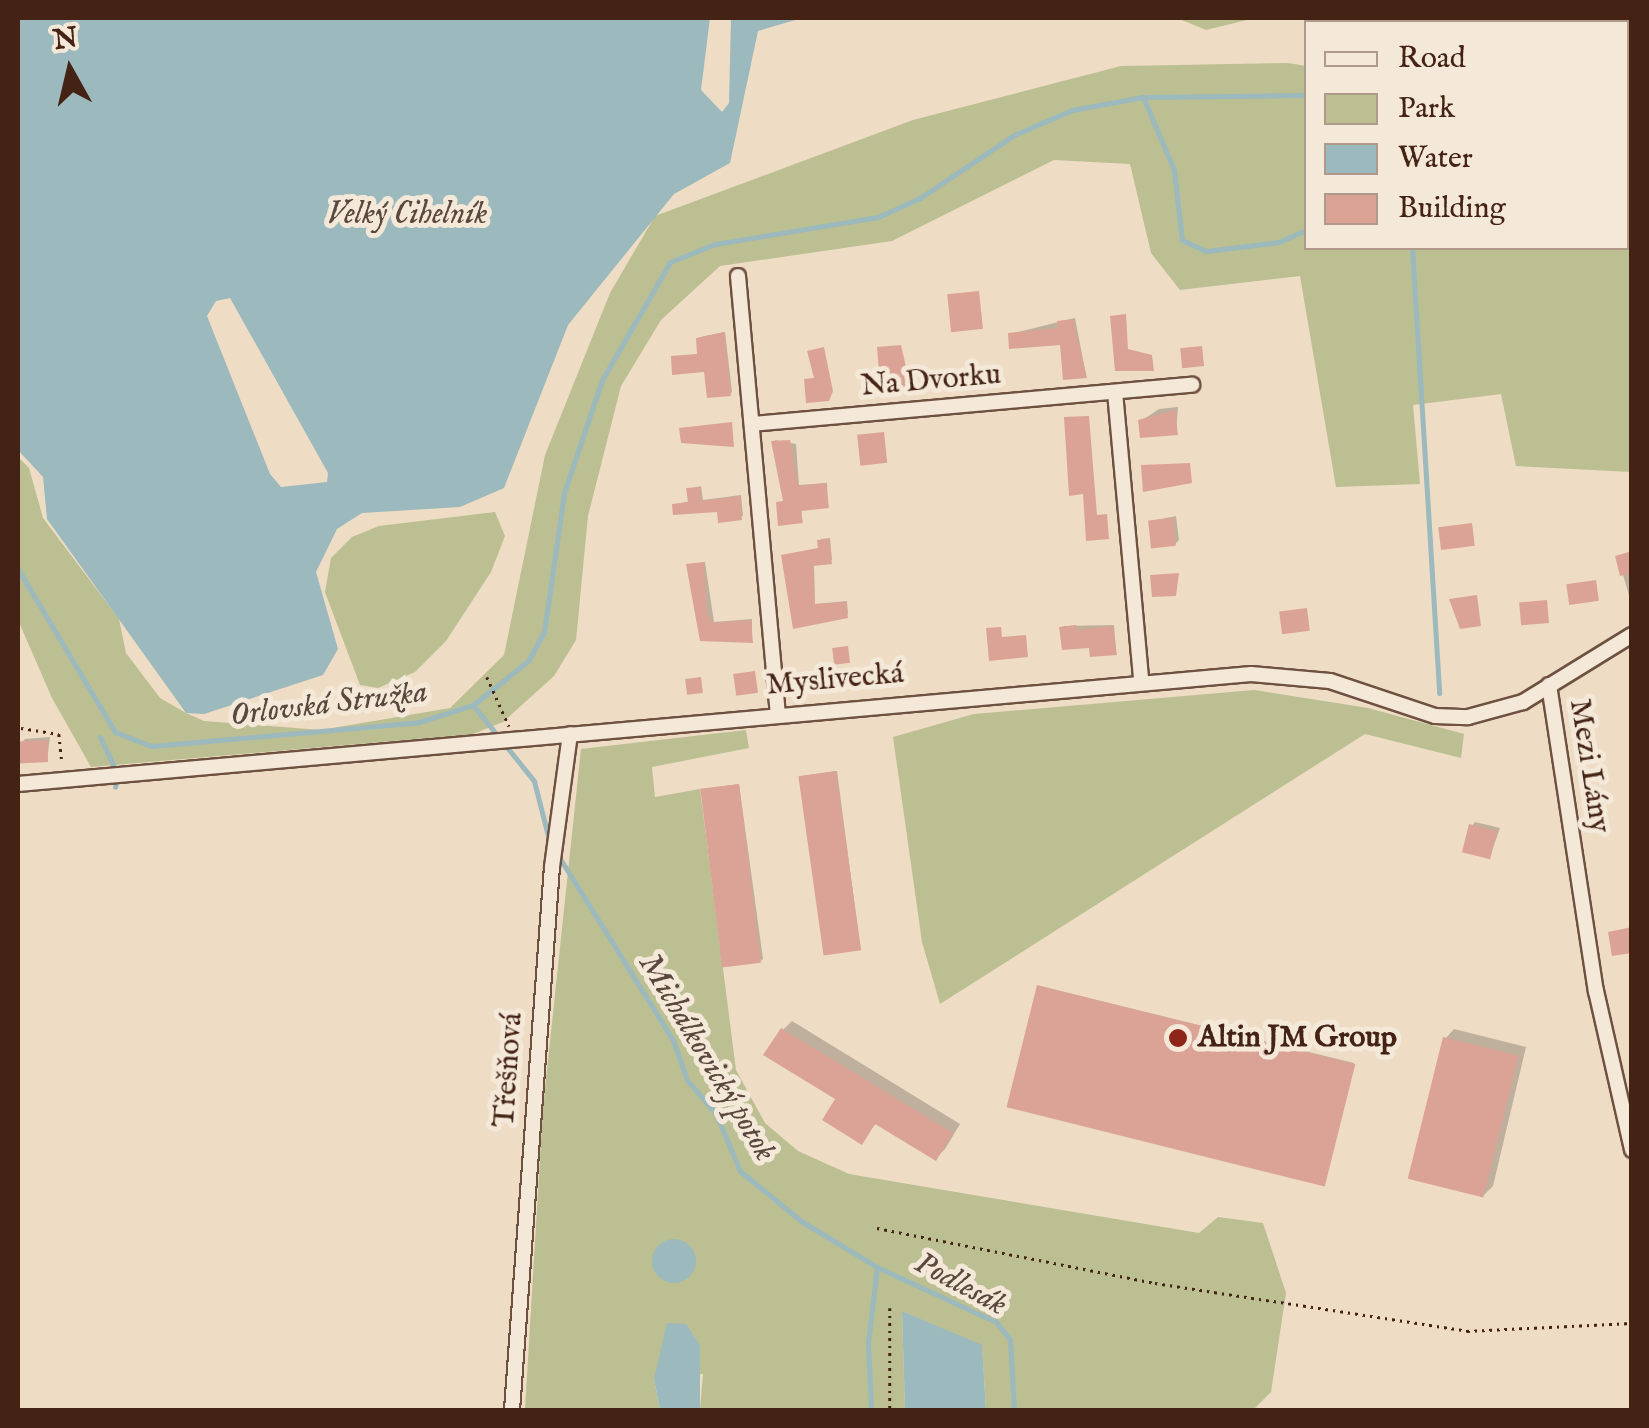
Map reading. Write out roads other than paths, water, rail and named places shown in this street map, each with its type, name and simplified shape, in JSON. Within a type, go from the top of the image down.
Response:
[{"type":"street","points":[[738,276],[778,713]]},
{"type":"street","name":"Na Dvorku","points":[[752,424],[1192,385]]},
{"type":"street","points":[[1115,392],[1141,680]]},
{"type":"street","name":"Myslivecká","points":[[18,784],[478,745],[1141,680],[1251,674],[1330,681],[1436,716],[1468,717],[1524,702],[1632,635]]},
{"type":"street","name":"Mezi Lány","points":[[1548,685],[1596,991],[1632,1150]]},
{"type":"street","name":"Třešňová","points":[[512,1410],[552,867],[570,734]]},
{"type":"water","name":"Velký Cihelník","points":[[18,18],[710,18],[701,90],[722,112],[729,103],[731,18],[802,18],[758,31],[730,163],[674,194],[568,325],[504,488],[460,507],[362,513],[337,529],[316,572],[338,649],[323,675],[204,714],[186,713],[47,519],[43,477],[18,450]],"holes":[[[230,298],[328,473],[327,482],[281,487],[270,474],[207,316],[216,301]]]},
{"type":"water","points":[[674,1239],[689,1246],[696,1261],[689,1276],[674,1283],[659,1276],[652,1261],[659,1246]]},
{"type":"water","points":[[902,1311],[982,1345],[986,1410],[905,1410]]},
{"type":"water","points":[[667,1323],[686,1324],[700,1345],[700,1410],[660,1410],[654,1379]]},
{"type":"waterway","points":[[1145,97],[1304,95]]},
{"type":"waterway","name":"Orlovská Stružka","points":[[18,569],[115,732],[152,746],[419,722],[473,705],[528,661],[544,632],[564,493],[602,380],[670,262],[715,244],[878,217],[920,198],[1014,135],[1072,110],[1143,97],[1174,170],[1182,240],[1206,251],[1279,242],[1304,231]]},
{"type":"waterway","points":[[1412,250],[1439,693]]},
{"type":"waterway","name":"Michálkovický potok","points":[[473,705],[534,781],[550,844]]},
{"type":"waterway","name":"Michálkovický potok","points":[[100,737],[118,775],[115,787]]},
{"type":"waterway","name":"Michálkovický potok","points":[[559,857],[673,1040],[687,1080],[716,1114],[740,1171],[801,1221],[877,1267],[868,1343],[871,1410]]},
{"type":"waterway","name":"Podlesák","points":[[877,1267],[996,1322],[1010,1339],[1014,1410]]},
{"type":"place","name":"Altin JM Group","points":[[1178,1038]]}]
